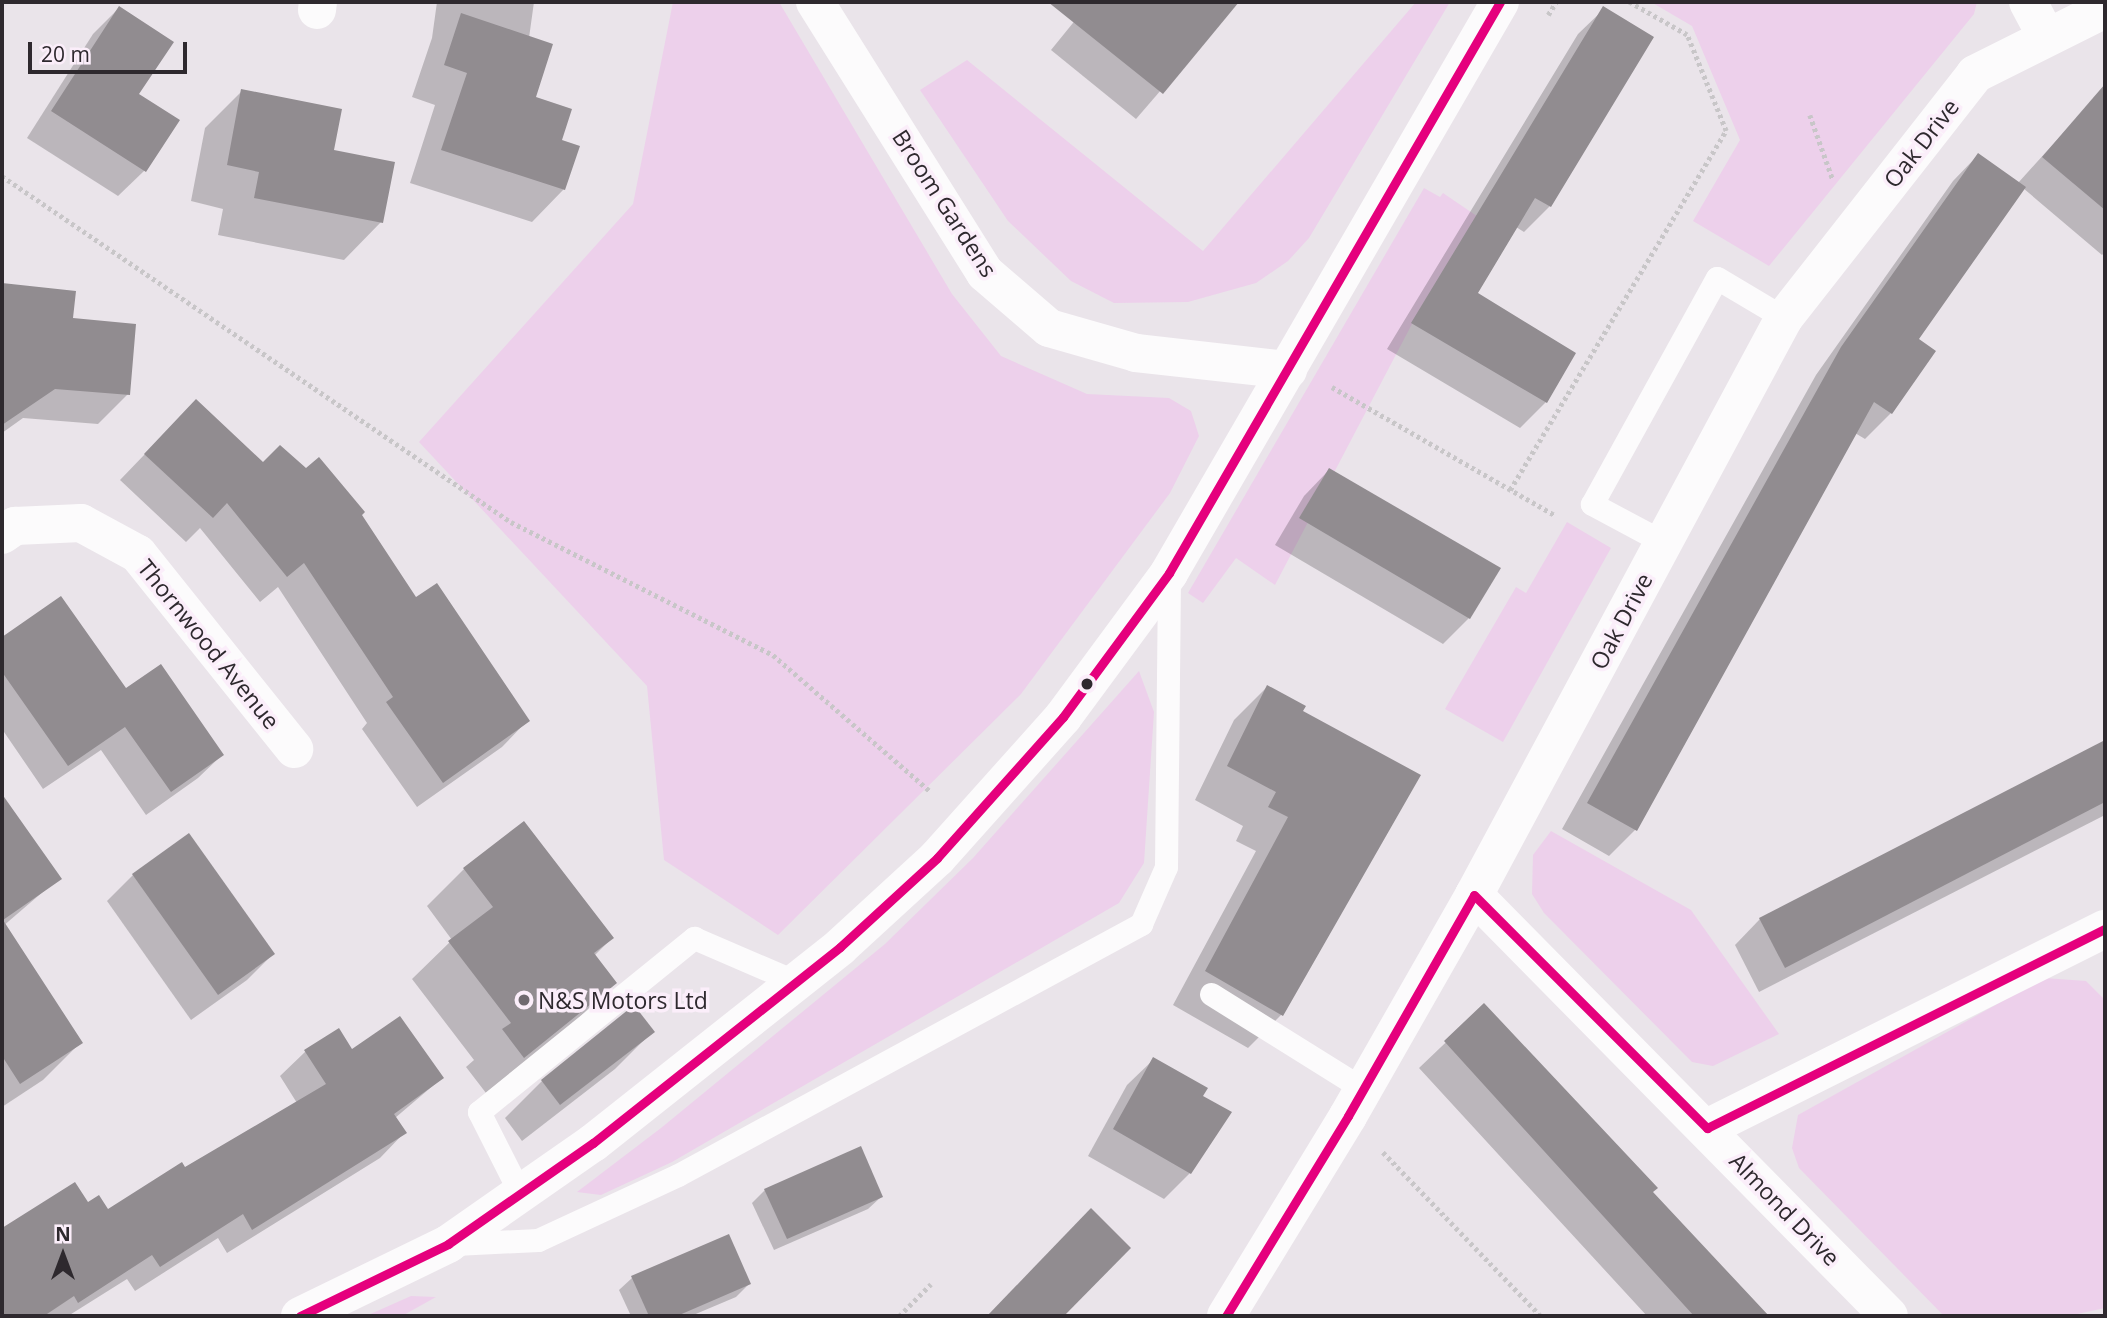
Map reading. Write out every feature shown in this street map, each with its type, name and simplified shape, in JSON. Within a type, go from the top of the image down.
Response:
[{"type":"street","name":"Broom Gardens","points":[[814,2],[985,273],[1049,328],[1136,353],[1288,370]]},
{"type":"street","points":[[300,1316],[448,1244],[593,1143],[796,982],[937,858],[1063,717],[1170,573],[1440,99],[1500,2]]},
{"type":"street","points":[[2028,2],[2047,37]]},
{"type":"street","name":"Oak Drive","points":[[1226,1316],[1356,1103],[1474,895],[1784,318],[1975,74],[2105,9]]},
{"type":"street","name":"Thornwood Avenue","points":[[2,535],[15,527],[81,523],[138,554],[294,749]]},
{"type":"street","name":"Almond Drive","points":[[1474,895],[1707,1128],[1889,1316]]},
{"type":"street","points":[[1707,1128],[2105,930]]},
{"type":"lane","points":[[1665,543],[1592,504],[1717,278],[1784,318]]},
{"type":"lane","points":[[448,1244],[538,1240],[678,1175],[1140,924],[1167,867],[1170,573]]},
{"type":"lane","points":[[520,1193],[479,1112],[694,938],[796,982]]},
{"type":"lane","points":[[1211,994],[1356,1103]]},
{"type":"path","points":[[1510,490],[1726,131],[1687,35],[1629,2]]},
{"type":"path","points":[[1810,115],[1851,232]]},
{"type":"path","points":[[2,176],[511,522],[773,654],[939,799]]},
{"type":"path","points":[[1331,387],[1567,522]]},
{"type":"path","points":[[1356,1103],[1541,1316]]},
{"type":"path","points":[[899,1316],[931,1284]]},
{"type":"shaded area","points":[[673,2],[779,2],[952,294],[1001,356],[1087,394],[1169,398],[1191,411],[1199,436],[1170,493],[1021,694],[778,935],[664,860],[647,686],[419,442],[633,204]]},
{"type":"shaded area","points":[[1416,2],[1450,2],[1309,238],[1288,261],[1256,283],[1188,302],[1114,303],[1071,281],[1008,221],[920,90],[967,60],[1203,251]]},
{"type":"shaded area","points":[[1651,2],[1977,2],[1974,14],[1769,266],[1693,221],[1740,140],[1692,26]]},
{"type":"shaded area","points":[[1424,188],[1440,197],[1443,193],[1490,225],[1412,324],[1275,585],[1236,558],[1203,603],[1188,593]]},
{"type":"shaded area","points":[[1567,522],[1611,548],[1503,742],[1445,709],[1516,587],[1526,593]]},
{"type":"shaded area","points":[[1139,671],[1154,712],[1144,863],[1119,903],[672,1162],[601,1195],[577,1192],[661,1128],[885,944],[973,858]]},
{"type":"shaded area","points":[[1551,831],[1691,910],[1779,1034],[1713,1066],[1692,1062],[1544,913],[1532,894],[1533,855]]},
{"type":"shaded area","points":[[2044,978],[2086,981],[2105,1000],[2105,1308],[2068,1316],[1944,1316],[1799,1168],[1792,1148],[1798,1115]]},
{"type":"shaded area","points":[[411,1296],[436,1297],[402,1316],[366,1316]]},
{"type":"building","points":[[1048,2],[1239,2],[1163,94]]},
{"type":"building","points":[[119,6],[174,42],[139,94],[180,120],[146,172],[51,111]]},
{"type":"building","points":[[1603,6],[1654,37],[1551,207],[1535,198],[1478,293],[1576,353],[1547,403],[1411,323]]},
{"type":"building","points":[[461,13],[553,44],[536,97],[572,109],[562,140],[580,146],[565,190],[441,150],[467,73],[444,65]]},
{"type":"building","points":[[2105,84],[2105,210],[2042,157]]},
{"type":"building","points":[[241,89],[342,109],[334,150],[395,162],[383,223],[254,198],[259,172],[227,165]]},
{"type":"building","points":[[1978,153],[2026,187],[1919,339],[1936,351],[1892,414],[1874,402],[1637,831],[1587,803],[1841,347]]},
{"type":"building","points":[[2,283],[76,291],[73,318],[136,324],[130,395],[55,389],[2,425]]},
{"type":"building","points":[[196,399],[263,462],[280,445],[306,468],[319,457],[365,512],[362,515],[416,597],[437,583],[530,721],[443,783],[386,702],[393,697],[304,563],[287,577],[227,503],[213,518],[144,454]]},
{"type":"building","points":[[1329,468],[1501,568],[1470,619],[1299,518]]},
{"type":"building","points":[[61,596],[126,688],[161,664],[224,755],[171,792],[125,727],[68,766],[2,672],[2,637]]},
{"type":"building","points":[[1267,685],[1306,706],[1303,711],[1421,775],[1283,1016],[1205,971],[1288,817],[1268,807],[1276,792],[1227,766]]},
{"type":"building","points":[[2105,740],[2105,802],[1785,968],[1759,918]]},
{"type":"building","points":[[2,794],[62,879],[3,920],[83,1043],[20,1084],[2,1056]]},
{"type":"building","points":[[524,821],[614,938],[594,953],[617,983],[524,1058],[502,1029],[511,1023],[448,941],[493,907],[463,868]]},
{"type":"building","points":[[189,833],[275,954],[218,995],[132,874]]},
{"type":"building","points":[[1484,1003],[1658,1188],[1653,1192],[1769,1316],[1694,1316],[1444,1041]]},
{"type":"building","points":[[634,1005],[655,1032],[560,1105],[541,1080]]},
{"type":"building","points":[[400,1016],[444,1078],[394,1114],[407,1133],[252,1230],[243,1214],[160,1267],[152,1255],[78,1303],[74,1296],[44,1316],[2,1316],[2,1228],[75,1182],[88,1202],[99,1195],[108,1209],[182,1162],[185,1167],[326,1084],[304,1050],[339,1028],[352,1049]]},
{"type":"building","points":[[1153,1057],[1208,1088],[1203,1096],[1232,1112],[1191,1174],[1113,1129]]},
{"type":"building","points":[[861,1146],[883,1197],[787,1239],[764,1189]]},
{"type":"building","points":[[1091,1208],[1131,1248],[1064,1316],[987,1316]]},
{"type":"building","points":[[729,1234],[751,1284],[677,1316],[649,1316],[631,1276]]},
{"type":"transit line","points":[[300,1316],[448,1244],[593,1143],[840,947],[937,858],[1063,717],[1169,573],[1500,2]]},
{"type":"transit line","points":[[1474,895],[1707,1128]]},
{"type":"transit line","points":[[1226,1316],[1348,1116],[1474,895]]},
{"type":"transit line","points":[[1707,1128],[2105,929]]},
{"type":"place","name":"N&S Motors Ltd","points":[[524,1000]]}]
